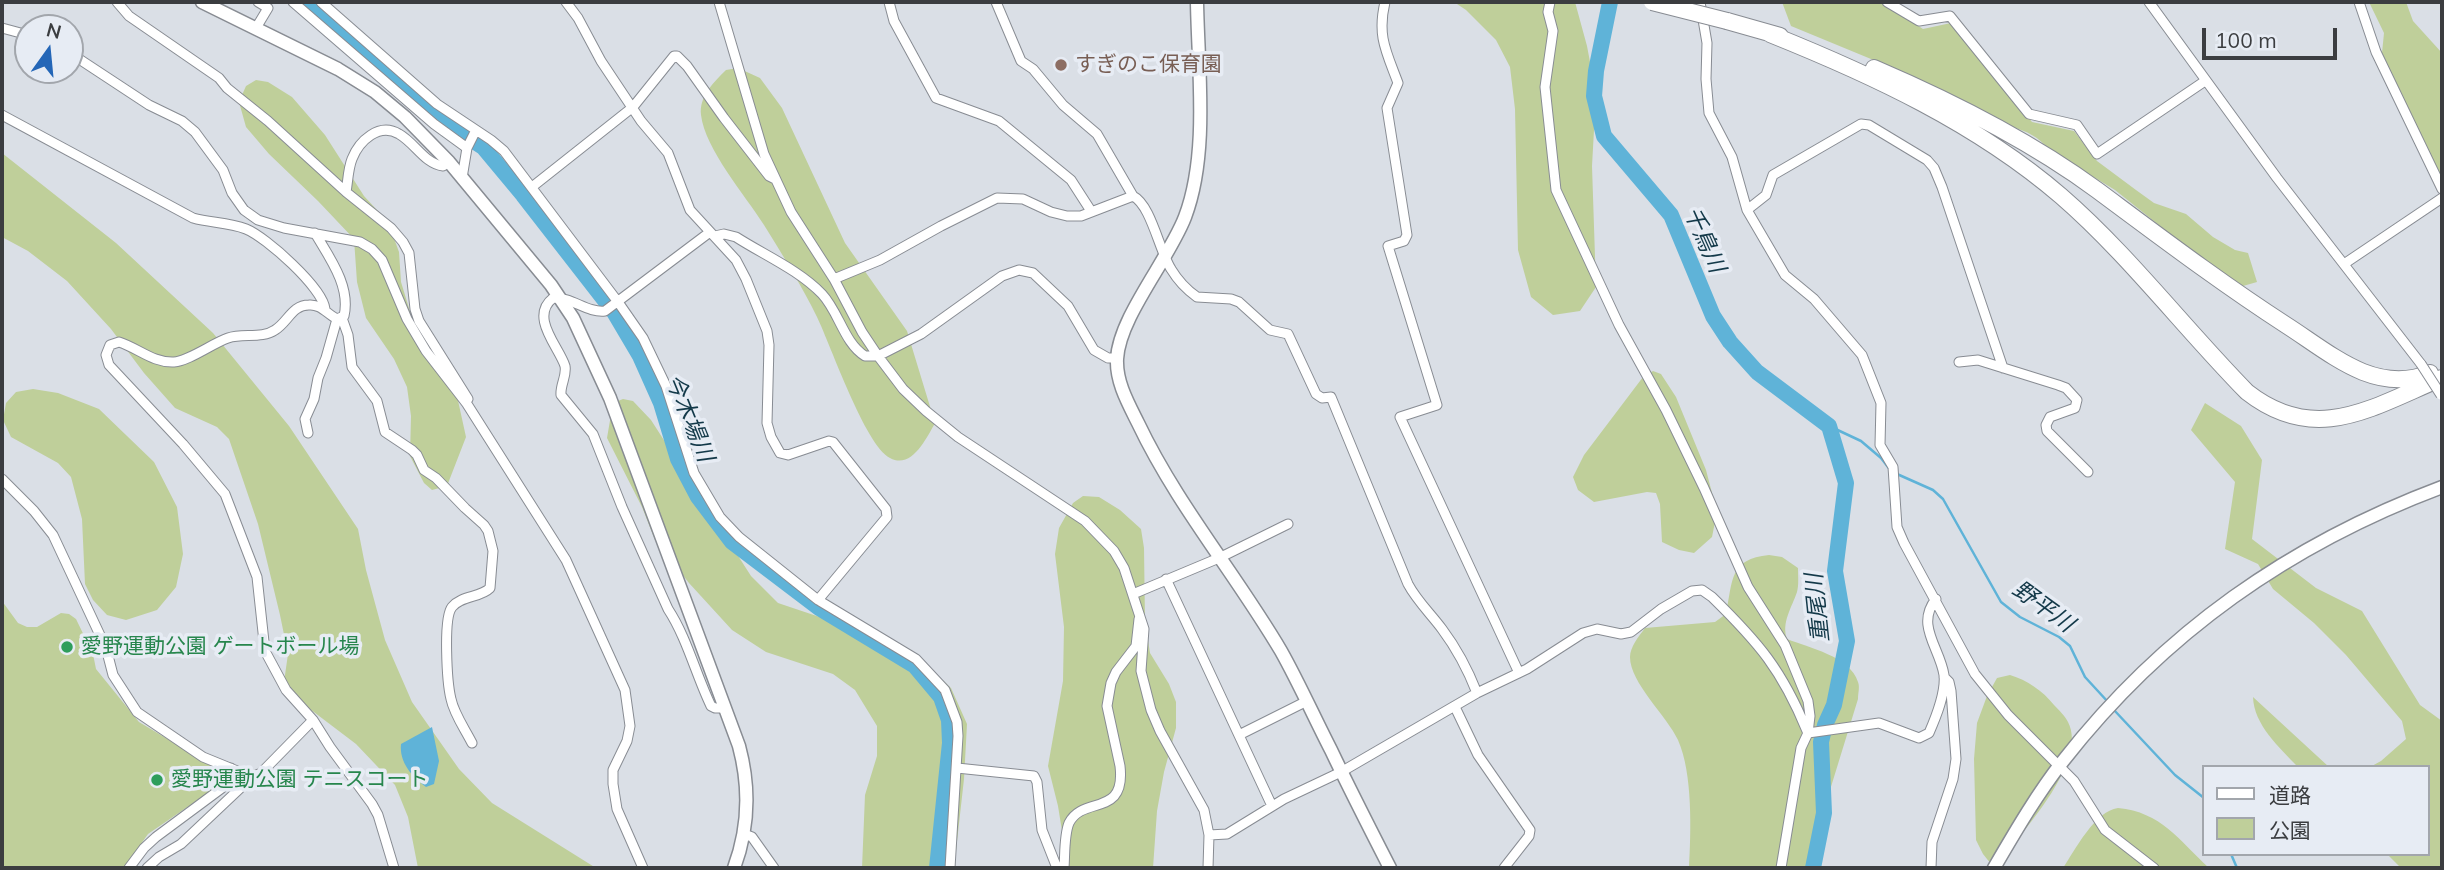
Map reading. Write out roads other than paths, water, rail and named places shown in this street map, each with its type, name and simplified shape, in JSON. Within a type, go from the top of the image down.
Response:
[{"type":"highway","points":[[1652,2],[1816,46],[1894,77],[1998,129],[2094,188],[2247,299],[2361,371],[2404,380],[2442,369]]},
{"type":"highway","points":[[1770,34],[1904,94],[1969,131],[2028,170],[2096,229],[2247,392],[2276,411],[2308,420],[2325,420],[2442,390]]},
{"type":"street","points":[[117,2],[129,16],[219,78],[227,88],[391,228],[409,253],[415,309],[419,321],[466,392],[467,404]]},
{"type":"street","points":[[202,2],[338,69],[375,92],[405,117],[449,162],[573,318],[610,398],[725,708],[746,772],[744,834],[734,868]]},
{"type":"street","points":[[256,29],[268,8],[258,2]]},
{"type":"street","points":[[293,2],[434,124],[471,140],[497,145],[532,187],[613,305],[643,338],[666,386],[685,450],[705,495],[720,517],[739,537],[818,600],[916,659],[945,690],[957,722],[958,736],[950,868]]},
{"type":"street","points":[[321,2],[437,104],[471,140]]},
{"type":"street","points":[[566,2],[641,121],[668,153],[690,209],[736,260],[767,331],[767,424],[780,453],[788,455],[833,442],[887,509],[887,517],[818,600]]},
{"type":"street","points":[[719,2],[764,154],[805,236],[834,279],[878,356],[903,389],[958,437],[1085,521],[1101,535],[1124,568],[1145,636],[1142,671],[1151,710],[1204,810],[1209,835],[1208,868]]},
{"type":"street","points":[[889,2],[894,21],[936,98],[999,121],[1070,180],[1091,211]]},
{"type":"street","points":[[996,2],[1021,61],[1033,69],[1063,105],[1097,134],[1133,196],[1139,199],[1147,210],[1158,244],[1178,279],[1197,298],[1231,299],[1239,302],[1270,330],[1288,334],[1316,394],[1322,398],[1331,397],[1408,584],[1464,661],[1477,693]]},
{"type":"street","points":[[1197,2],[1199,143],[1196,178],[1185,217],[1126,325],[1117,358],[1121,388],[1145,438],[1185,509],[1251,602],[1282,654],[1390,868]]},
{"type":"street","points":[[1385,2],[1380,22],[1382,39],[1398,83],[1387,108],[1406,235],[1404,241],[1388,246],[1437,405],[1400,417],[1519,673]]},
{"type":"street","points":[[1550,2],[1548,12],[1553,30],[1545,87],[1556,190],[1619,325],[1704,488],[1748,587],[1785,645],[1808,701],[1808,733],[1801,748],[1782,868]]},
{"type":"street","points":[[1700,2],[1707,43],[1709,113],[1732,158],[1747,210],[1784,275],[1814,299],[1862,355],[1881,403],[1880,445],[1893,472],[1897,527],[1975,674],[2008,715],[2061,763],[2105,830],[2154,868]]},
{"type":"street","points":[[1887,2],[1919,21],[1950,16],[2029,114],[2077,125],[2097,154],[2205,81]]},
{"type":"street","points":[[2149,2],[2205,81],[2442,390]]},
{"type":"street","points":[[2359,2],[2376,52],[2442,189]]},
{"type":"street","points":[[532,187],[633,107],[674,56],[687,66],[769,176],[776,178]]},
{"type":"street","points":[[84,62],[149,104],[182,121],[195,132],[223,170],[232,193],[244,210],[258,220],[360,242],[382,260],[407,319],[426,351],[467,404],[566,560],[625,690],[630,726],[627,741],[613,770],[613,784],[617,809],[643,868]]},
{"type":"street","points":[[2,115],[192,218],[218,220],[257,234],[311,285],[325,309]]},
{"type":"street","points":[[1747,210],[1766,195],[1773,175],[1861,124],[1869,125],[1927,160],[1934,168],[1942,187],[2003,368]]},
{"type":"street","points":[[346,191],[355,153],[372,134],[381,130],[400,134],[432,163],[443,166],[449,162]]},
{"type":"street","points":[[462,178],[471,140]]},
{"type":"street","points":[[834,279],[880,260],[997,198],[1023,199],[1051,212],[1081,216],[1133,196]]},
{"type":"street","points":[[2344,264],[2442,198]]},
{"type":"street","points":[[308,433],[305,419],[314,400],[318,378],[339,318],[345,308],[338,272],[315,233]]},
{"type":"street","points":[[725,708],[715,709],[711,706],[678,624],[668,610],[622,508],[593,433],[561,394],[565,370],[545,322],[548,303],[553,298],[576,302],[600,312],[713,234],[724,234],[736,237],[805,280],[830,304],[858,352],[871,358],[921,334],[1002,276],[1019,270],[1033,274],[1068,306],[1097,353],[1108,358],[1117,358]]},
{"type":"street","points":[[394,868],[372,804],[313,720],[286,690],[265,651],[257,577],[225,494],[183,444],[109,365],[106,355],[110,345],[119,342],[145,356],[178,362],[230,338],[240,335],[266,335],[275,331],[301,306],[314,305],[339,318],[348,335],[352,367],[377,401],[385,432],[417,455],[424,470],[436,478],[484,525],[491,540],[493,563],[489,590],[455,604],[449,611],[446,625],[450,697],[472,743]]},
{"type":"street","points":[[1959,362],[1978,360],[2058,385],[2074,395],[2077,400],[2075,408],[2050,417],[2046,425],[2047,430],[2088,472]]},
{"type":"street","points":[[2,479],[34,511],[53,535],[106,648],[113,675],[137,712],[203,757],[252,777]]},
{"type":"street","points":[[1994,868],[2024,817],[2061,763],[2114,701],[2211,611],[2279,565],[2351,526],[2442,487]]},
{"type":"street","points":[[1133,594],[1219,558],[1289,524]]},
{"type":"street","points":[[1166,579],[1272,806]]},
{"type":"street","points":[[1209,835],[1227,834],[1272,806],[1341,772],[1477,693],[1519,673],[1583,633],[1597,629],[1621,634],[1631,632],[1661,609],[1692,591],[1702,590],[1765,652],[1792,695],[1808,733]]},
{"type":"street","points":[[1808,733],[1880,723],[1909,736],[1925,737],[1931,728],[1944,677],[1926,618],[1929,607],[1936,599]]},
{"type":"street","points":[[1064,868],[1070,820],[1113,799],[1119,791],[1121,766],[1107,706],[1116,672],[1136,646],[1140,617]]},
{"type":"street","points":[[1931,868],[1932,842],[1953,779],[1956,759],[1951,691],[1949,682],[1944,677]]},
{"type":"street","points":[[1239,735],[1307,701]]},
{"type":"street","points":[[1455,706],[1478,755],[1530,830],[1529,836],[1504,868]]},
{"type":"street","points":[[147,868],[181,844],[252,777],[261,773],[313,720]]},
{"type":"street","points":[[129,868],[156,837],[222,788],[231,768]]},
{"type":"street","points":[[957,768],[1034,776],[1042,830],[1057,868]]},
{"type":"street","points":[[744,834],[752,837],[774,868]]},
{"type":"water","points":[[432,727],[439,761],[434,784],[426,787],[408,768],[402,757],[401,744]]},
{"type":"waterway","name":"今木場川","points":[[305,2],[440,119],[483,147],[523,195],[614,312],[640,356],[661,403],[678,459],[698,497],[732,542],[819,608],[915,666],[941,697],[949,720],[950,743],[937,868]]},
{"type":"waterway","name":"千鳥川","points":[[1610,2],[1596,71],[1594,96],[1604,136],[1671,215],[1713,316],[1730,342],[1757,372],[1829,426],[1846,483],[1835,571],[1847,641],[1834,705],[1821,742],[1824,813],[1813,868]]},
{"type":"waterway","name":"野平川","points":[[1829,426],[1861,441],[1881,458],[1891,471]]},
{"type":"waterway","name":"野平川","points":[[1897,474],[1933,490],[1943,499],[2001,602],[2020,617],[2059,637],[2070,646],[2085,677],[2108,702]]},
{"type":"waterway","name":"野平川","points":[[2114,710],[2175,775],[2202,796]]},
{"type":"waterway","name":"野平川","points":[[2232,856],[2237,868]]},
{"type":"place","name":"すぎのこ保育園","points":[[1061,65]]},
{"type":"place","name":"愛野運動公園 ゲートボール場","points":[[67,647]]},
{"type":"place","name":"愛野運動公園 テニスコート","points":[[157,780]]},
{"type":"water label","name":"重尾川","points":[[1818,608]]}]
